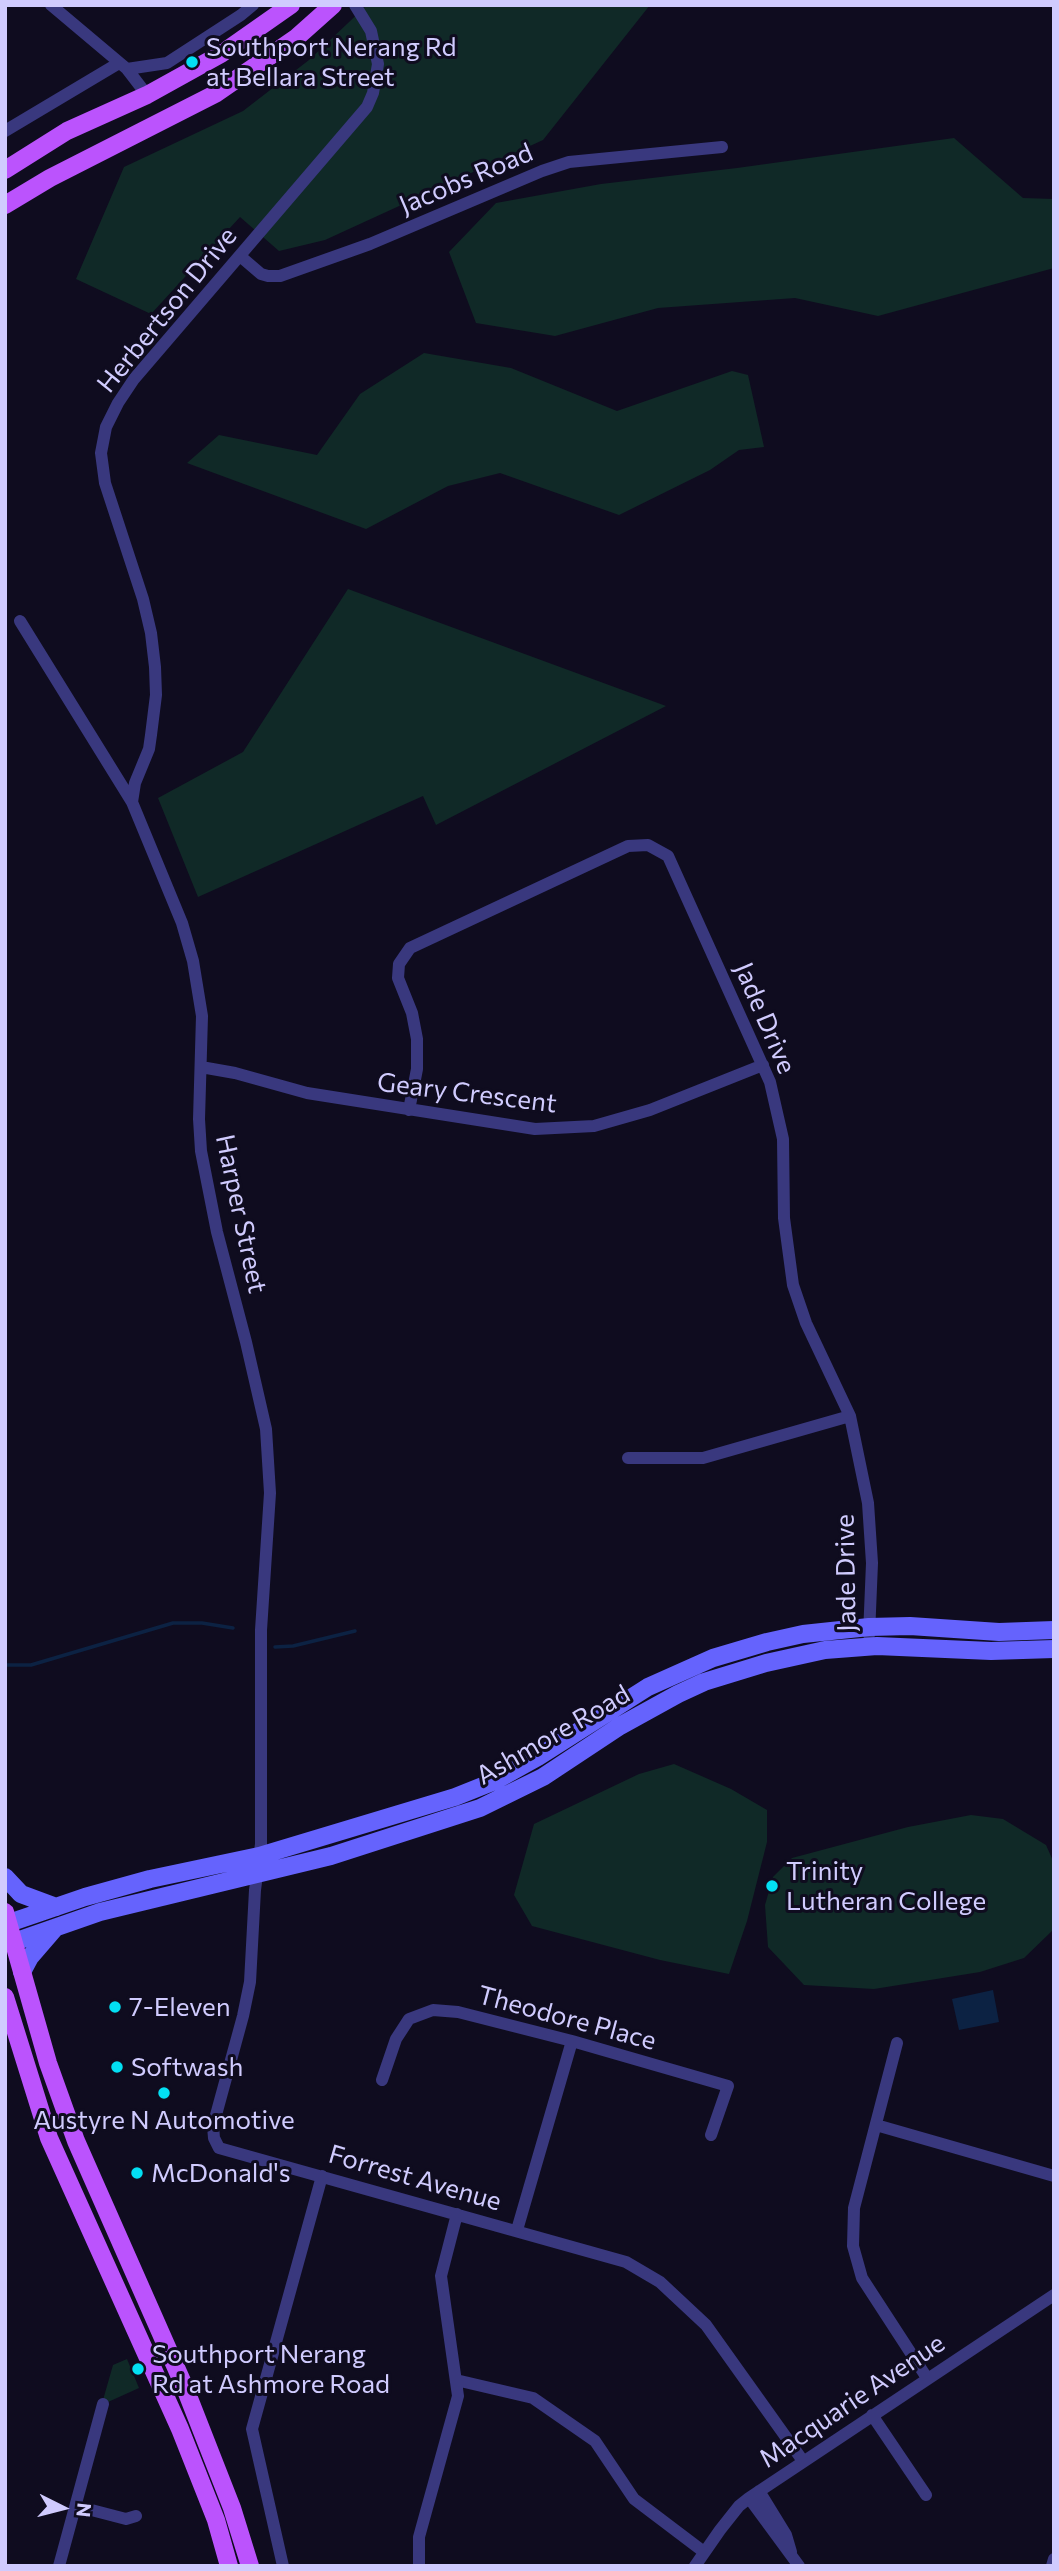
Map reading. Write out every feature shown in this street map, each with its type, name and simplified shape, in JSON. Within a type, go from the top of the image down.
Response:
[{"type":"main road","points":[[5,170],[67,131],[147,95],[220,54],[291,5]]},
{"type":"main road","points":[[5,205],[61,172],[215,94],[296,38],[333,5]]},
{"type":"main road","name":"Ashmore Road","points":[[6,1920],[140,1882],[259,1856],[419,1809],[495,1780],[538,1757],[648,1687],[713,1658],[803,1634],[869,1627],[910,1626],[999,1632],[1054,1630]]},
{"type":"main road","name":"Ashmore Road","points":[[10,1944],[100,1912],[331,1856],[480,1808],[543,1777],[620,1726],[704,1682],[790,1657],[825,1650],[869,1646],[991,1651],[1054,1650]]},
{"type":"main road","points":[[5,1877],[21,1894],[56,1907]]},
{"type":"main road","points":[[6,1920],[10,1944],[22,1972],[48,2063],[76,2141],[185,2388],[232,2508],[250,2566]]},
{"type":"main road","points":[[22,1972],[30,1957],[55,1928]]},
{"type":"main road","points":[[5,1997],[49,2138],[201,2480],[229,2566]]},
{"type":"main road","points":[[5,2036],[26,2068]]},
{"type":"street","points":[[51,5],[123,66],[147,95]]},
{"type":"street","points":[[5,131],[123,66],[167,63],[241,16],[253,5]]},
{"type":"street","name":"Herbertson Drive","points":[[132,802],[135,783],[150,742],[156,695],[151,633],[143,599],[105,484],[101,453],[106,428],[134,379],[368,107],[378,64],[371,31],[355,5]]},
{"type":"street","name":"Jacobs Road","points":[[240,256],[261,274],[280,275],[370,244],[569,162],[722,147]]},
{"type":"street","name":"Harper Street","points":[[20,621],[132,802],[182,923],[193,961],[202,1016],[201,1151],[208,1191],[262,1408],[268,1449],[270,1493],[261,1630],[259,1856]]},
{"type":"street","name":"Jade Drive","points":[[409,1110],[417,1069],[417,1039],[412,1013],[398,978],[399,964],[410,948],[628,846],[648,845],[668,856],[770,1082],[783,1139],[785,1218],[793,1285],[806,1323],[850,1416],[868,1503],[872,1563],[869,1646]]},
{"type":"street","name":"Geary Crescent","points":[[201,1068],[235,1073],[307,1093],[535,1129],[594,1126],[650,1110],[763,1065]]},
{"type":"street","points":[[628,1458],[703,1458],[850,1416]]},
{"type":"street","name":"Forrest Avenue","points":[[259,1856],[250,1982],[213,2126],[214,2138],[219,2148],[626,2262],[660,2282],[706,2325],[803,2461]]},
{"type":"street","name":"Theodore Place","points":[[382,2080],[396,2039],[409,2020],[433,2010],[458,2012],[572,2041],[728,2086],[712,2135]]},
{"type":"street","points":[[517,2230],[572,2041]]},
{"type":"street","points":[[897,2043],[854,2208],[853,2246],[862,2278],[927,2378]]},
{"type":"street","points":[[876,2125],[1054,2176]]},
{"type":"street","points":[[283,2566],[252,2429],[322,2176]]},
{"type":"street","points":[[419,2566],[419,2537],[458,2396],[441,2276],[457,2214]]},
{"type":"street","name":"Macquarie Avenue","points":[[695,2566],[739,2506],[754,2494],[1054,2295]]},
{"type":"street","points":[[456,2380],[533,2398],[595,2441],[634,2499],[704,2552]]},
{"type":"street","points":[[59,2566],[103,2404]]},
{"type":"street","points":[[872,2415],[926,2495]]},
{"type":"street","points":[[754,2494],[786,2535],[796,2561]]},
{"type":"street","points":[[76,2506],[125,2519],[136,2516]]},
{"type":"street","points":[[1052,2566],[1054,2559]]},
{"type":"green space","points":[[367,5],[650,5],[543,140],[325,240],[279,251],[240,217],[151,314],[76,279],[124,167],[243,111],[309,60]]},
{"type":"green space","points":[[954,138],[1023,198],[1054,199],[1054,268],[878,316],[795,298],[658,308],[555,336],[476,323],[449,252],[496,203],[601,184]]},
{"type":"green space","points":[[424,353],[511,368],[617,411],[732,371],[748,375],[764,447],[739,450],[710,470],[619,515],[500,473],[448,486],[366,529],[187,463],[219,435],[317,455],[360,394]]},
{"type":"green space","points":[[348,589],[666,706],[436,825],[423,796],[198,897],[158,798],[243,752]]},
{"type":"green space","points":[[674,1764],[731,1789],[767,1810],[767,1842],[747,1921],[729,1974],[660,1960],[532,1926],[514,1895],[534,1824],[639,1774]]},
{"type":"green space","points":[[971,1815],[1003,1819],[1046,1845],[1054,1863],[1053,1930],[1024,1958],[980,1972],[874,1989],[804,1985],[768,1947],[765,1905],[773,1877],[792,1858],[908,1827]]},
{"type":"green space","points":[[127,2359],[139,2388],[108,2402],[103,2400],[113,2365]]},
{"type":"water","points":[[993,1990],[999,2022],[959,2030],[952,1999]]},
{"type":"waterway","points":[[5,1665],[31,1665],[173,1623],[202,1623],[233,1628]]},
{"type":"waterway","points":[[275,1647],[293,1646],[355,1631]]},
{"type":"place","name":"Southport Nerang Rd at Bellara Street","points":[[192,62]]},
{"type":"place","name":"Trinity Lutheran College","points":[[772,1886]]},
{"type":"place","name":"7-Eleven","points":[[115,2007]]},
{"type":"place","name":"Softwash","points":[[117,2067]]},
{"type":"place","name":"Austyre N Automotive","points":[[164,2093]]},
{"type":"place","name":"McDonald's","points":[[137,2173]]},
{"type":"place","name":"Southport Nerang Rd at Ashmore Road","points":[[138,2369]]}]
